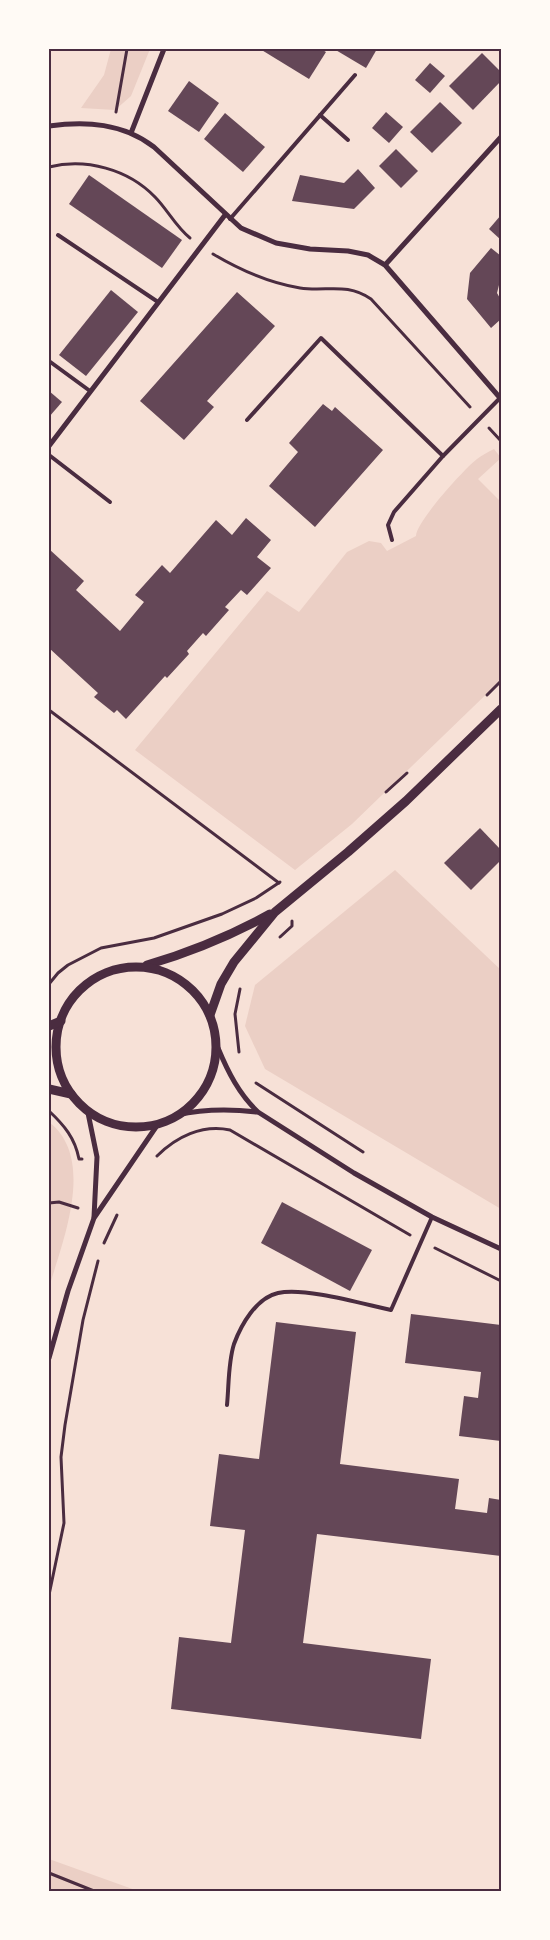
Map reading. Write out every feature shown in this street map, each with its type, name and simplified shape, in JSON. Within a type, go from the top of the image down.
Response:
[{"type":"street","points":[[131,133],[164,49]]},
{"type":"street","points":[[49,126],[78,124],[113,127],[131,133],[143,139],[173,163],[227,218],[241,228],[276,243],[310,250],[348,251],[368,255],[385,265],[501,398]]},
{"type":"street","points":[[385,265],[501,137]]},
{"type":"street","points":[[49,446],[158,302],[201,247],[227,218]]},
{"type":"street","points":[[218,1048],[213,1068],[205,1087],[197,1099],[177,1115],[156,1127],[146,1129],[104,1122],[88,1113],[70,1094],[58,1065],[57,1037],[61,1021],[74,995],[101,972],[114,968],[147,965],[180,955],[229,936],[275,912],[406,801],[501,709]]},
{"type":"street","points":[[210,1015],[221,984],[234,962],[275,912]]},
{"type":"street","points":[[147,965],[171,973],[187,983],[210,1015],[214,1024],[218,1048],[232,1079],[246,1101],[258,1112],[354,1173],[432,1217],[501,1249]]},
{"type":"street","points":[[49,1026],[61,1021]]},
{"type":"street","points":[[49,1088],[70,1094]]},
{"type":"street","points":[[177,1115],[197,1111],[238,1110],[258,1112]]},
{"type":"street","points":[[88,1113],[97,1157],[94,1218]]},
{"type":"street","points":[[49,1358],[68,1291],[94,1218],[156,1127]]},
{"type":"lane","points":[[227,218],[355,75]]},
{"type":"lane","points":[[320,115],[348,140]]},
{"type":"lane","points":[[58,235],[158,302]]},
{"type":"lane","points":[[247,420],[321,338],[443,456]]},
{"type":"lane","points":[[49,361],[90,391]]},
{"type":"lane","points":[[392,540],[388,525],[394,512],[443,456],[501,398]]},
{"type":"lane","points":[[49,455],[110,502]]},
{"type":"lane","points":[[227,1405],[234,1344],[246,1320],[258,1304],[276,1293],[296,1291],[391,1310],[432,1217]]},
{"type":"path","points":[[113,127],[127,49]]},
{"type":"path","points":[[49,167],[63,163],[77,163],[105,168],[123,174],[140,184],[154,196],[186,234],[201,247],[232,265],[253,274],[281,284],[301,288],[342,288],[359,291],[371,299],[501,441]]},
{"type":"path","points":[[482,700],[501,681]]},
{"type":"path","points":[[49,710],[279,883]]},
{"type":"path","points":[[380,798],[408,772]]},
{"type":"path","points":[[49,984],[68,965],[101,948],[154,938],[222,914],[256,898],[287,877]]},
{"type":"path","points":[[278,938],[292,926],[291,899]]},
{"type":"path","points":[[241,987],[235,1014],[238,1048],[241,1059]]},
{"type":"path","points":[[252,1079],[261,1087],[363,1152]]},
{"type":"path","points":[[49,1111],[73,1138],[79,1159]]},
{"type":"path","points":[[155,1159],[166,1148],[186,1136],[215,1128],[230,1130],[385,1222],[462,1263],[501,1281]]},
{"type":"path","points":[[49,1203],[59,1202],[78,1208]]},
{"type":"path","points":[[104,1244],[121,1209]]},
{"type":"path","points":[[49,1595],[64,1523],[61,1457],[65,1425],[83,1320],[98,1259]]},
{"type":"path","points":[[49,1873],[94,1891]]},
{"type":"shaded area","points":[[111,49],[150,49],[131,96],[115,110],[81,108],[104,75]]},
{"type":"shaded area","points":[[494,449],[501,458],[478,479],[501,502],[501,680],[352,824],[295,870],[135,750],[267,591],[299,612],[347,552],[369,541],[381,543],[387,551],[416,536],[424,519],[452,484],[477,459]]},
{"type":"shaded area","points":[[395,870],[501,970],[501,1209],[265,1069],[245,1026],[255,985]]},
{"type":"shaded area","points":[[49,1122],[63,1138],[71,1157],[74,1179],[67,1225],[49,1288]]},
{"type":"shaded area","points":[[49,1813],[51,1820],[49,1859]]},
{"type":"shaded area","points":[[49,1859],[138,1891],[49,1891]]},
{"type":"building","points":[[260,49],[321,49],[326,52],[309,79]]},
{"type":"building","points":[[334,49],[377,49],[366,68]]},
{"type":"building","points":[[482,53],[501,72],[501,81],[473,110],[449,86]]},
{"type":"building","points":[[430,63],[445,76],[430,93],[415,80]]},
{"type":"building","points":[[189,81],[219,103],[199,132],[168,111]]},
{"type":"building","points":[[440,102],[462,123],[432,153],[410,132]]},
{"type":"building","points":[[386,112],[403,127],[389,143],[372,128]]},
{"type":"building","points":[[225,113],[265,147],[243,172],[204,139]]},
{"type":"building","points":[[396,149],[418,171],[401,188],[379,166]]},
{"type":"building","points":[[358,169],[375,188],[354,209],[292,201],[300,175],[344,183]]},
{"type":"building","points":[[89,175],[182,240],[162,268],[69,204]]},
{"type":"building","points":[[501,215],[501,240],[489,229]]},
{"type":"building","points":[[491,248],[501,256],[501,277],[497,293],[501,300],[501,319],[491,328],[467,299],[470,273]]},
{"type":"building","points":[[111,290],[138,312],[86,376],[59,355]]},
{"type":"building","points":[[237,292],[275,326],[207,401],[214,407],[184,440],[140,401]]},
{"type":"building","points":[[49,391],[62,402],[49,417]]},
{"type":"building","points":[[323,404],[332,411],[335,407],[383,450],[315,527],[269,486],[298,452],[289,443]]},
{"type":"building","points":[[246,518],[271,540],[257,557],[271,568],[247,595],[241,590],[225,607],[229,610],[206,636],[203,633],[187,651],[189,654],[167,678],[165,676],[126,719],[117,710],[114,713],[94,697],[98,693],[49,648],[49,549],[84,581],[76,590],[120,631],[144,602],[135,595],[162,565],[170,573],[216,520],[232,535]]},
{"type":"building","points":[[480,828],[501,850],[501,860],[471,890],[444,863]]},
{"type":"building","points":[[282,1202],[372,1250],[350,1291],[261,1243]]},
{"type":"building","points":[[411,1314],[501,1325],[501,1441],[459,1436],[464,1396],[478,1398],[481,1372],[405,1363]]},
{"type":"building","points":[[276,1322],[356,1332],[340,1464],[459,1479],[455,1509],[487,1513],[489,1498],[501,1500],[501,1556],[317,1534],[303,1643],[431,1659],[421,1739],[171,1709],[179,1637],[231,1643],[245,1530],[210,1526],[219,1454],[259,1459]]}]
